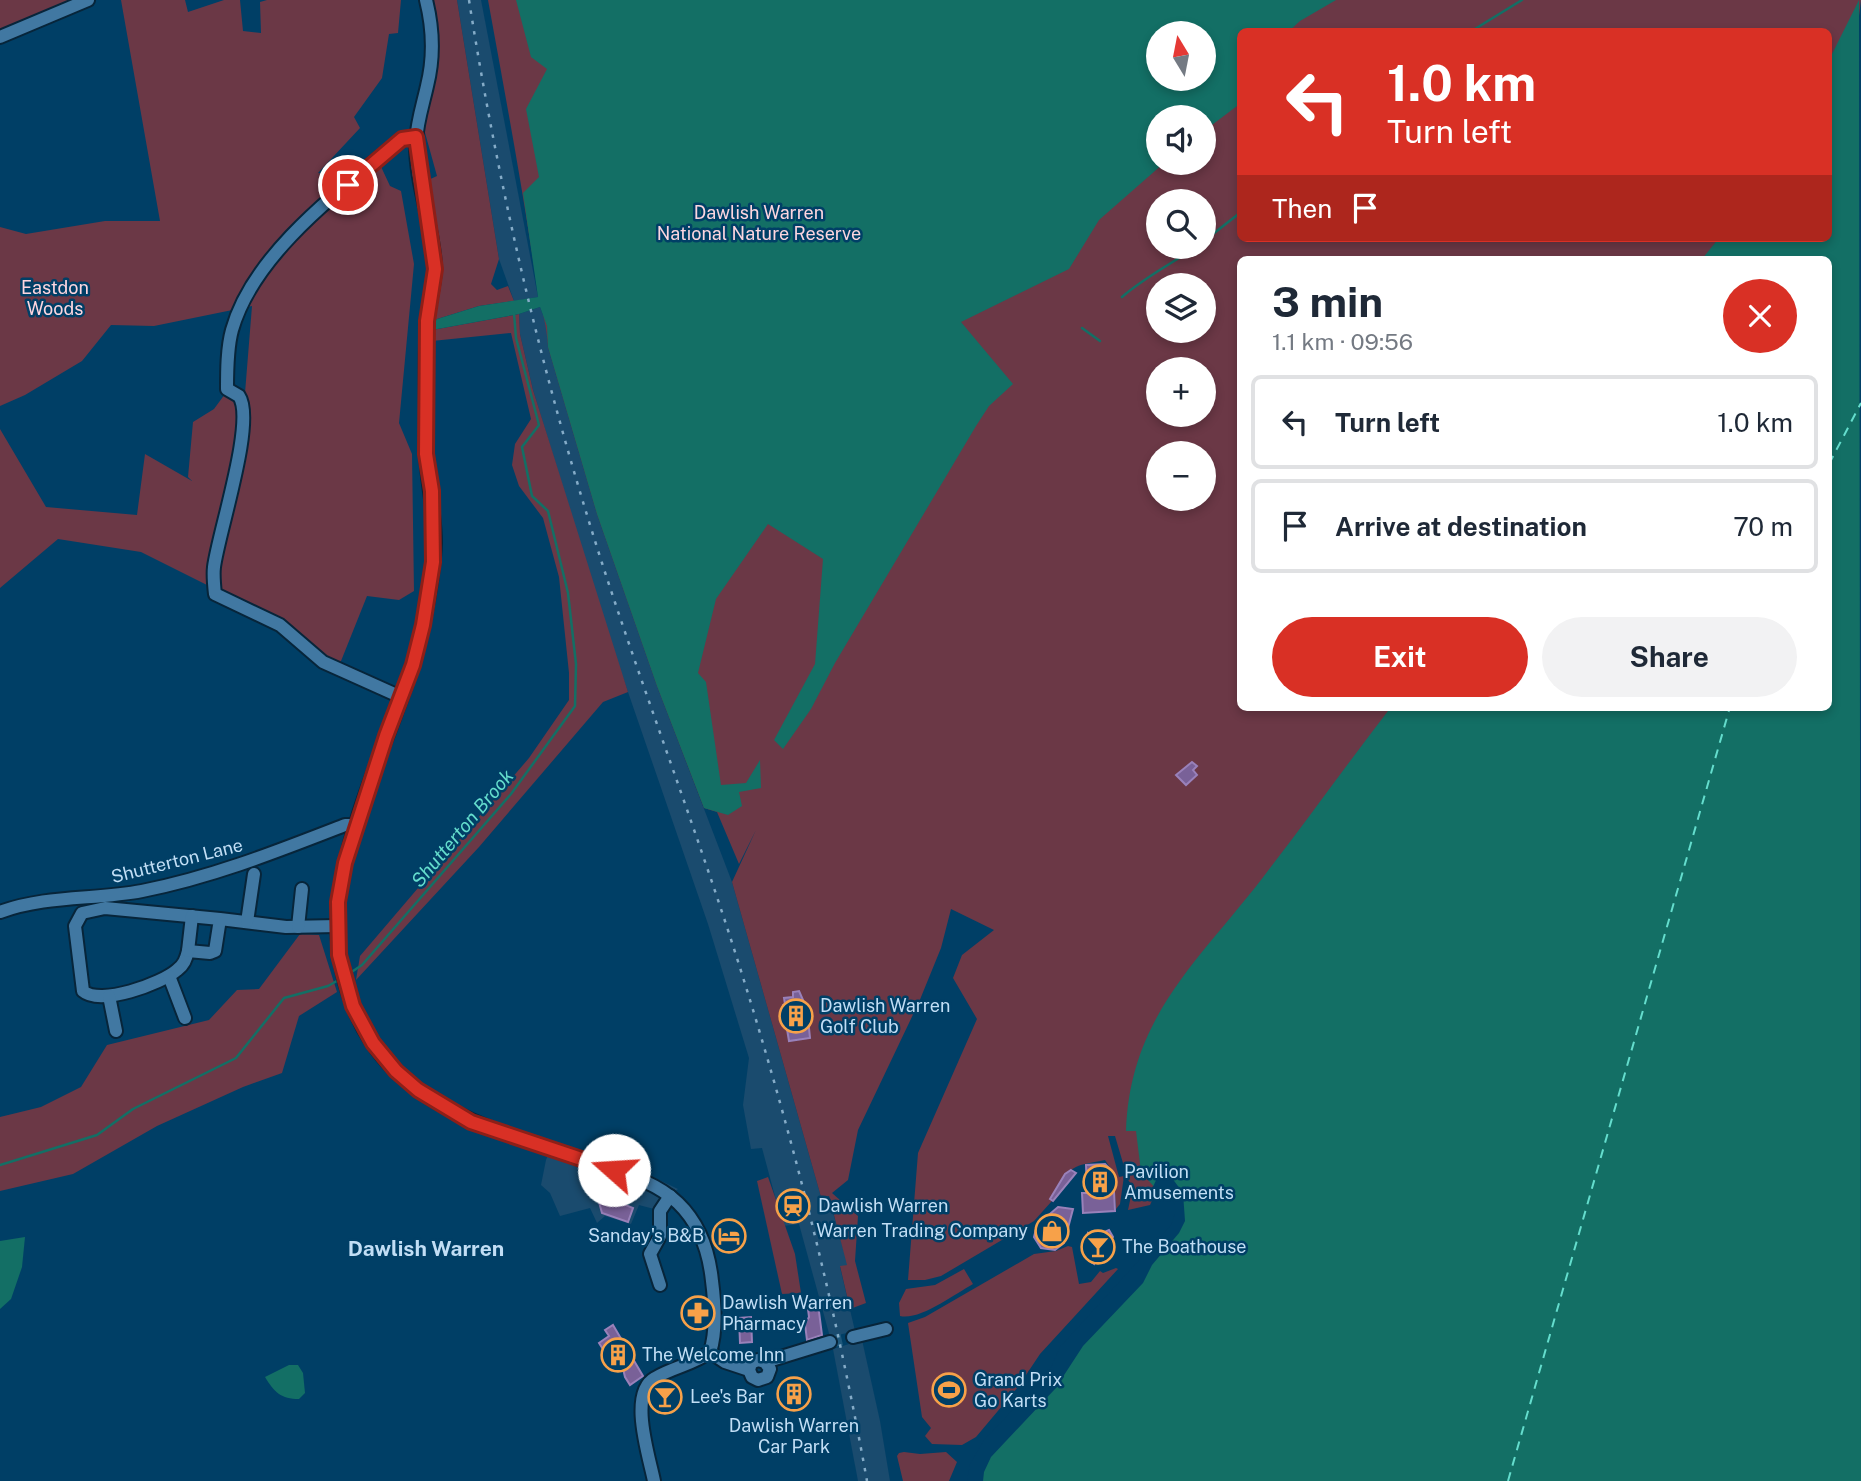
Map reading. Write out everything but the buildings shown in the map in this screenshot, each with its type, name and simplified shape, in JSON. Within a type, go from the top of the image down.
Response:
[{"type":"street","points":[[0,37],[88,0]]},
{"type":"street","points":[[426,0],[432,33],[432,54],[429,81],[416,137],[435,269],[427,321],[426,454],[432,491],[435,543],[423,625],[357,825],[340,887],[337,926],[343,976],[353,1006],[373,1043],[396,1071],[427,1098],[479,1125],[639,1179],[670,1196],[697,1227],[708,1256],[714,1311],[713,1337],[709,1352],[688,1366],[657,1376],[645,1387],[641,1406],[654,1481]]},
{"type":"street","points":[[401,697],[323,662],[279,625],[215,594],[213,569],[235,484],[243,408],[239,396],[227,389],[231,333],[239,310],[273,256],[312,215],[402,139],[416,137]]},
{"type":"street","name":"Shutterton Lane","points":[[0,912],[35,902],[116,895],[172,884],[236,867],[345,825],[357,825]]},
{"type":"street","points":[[247,922],[254,874]]},
{"type":"street","points":[[298,928],[302,889]]},
{"type":"street","points":[[192,916],[185,962],[173,973],[128,992],[109,996],[94,997],[83,991],[75,926],[82,913],[105,908],[192,916],[298,928],[337,926]]},
{"type":"street","points":[[188,951],[215,951],[226,920]]},
{"type":"street","points":[[173,973],[185,1018]]},
{"type":"street","points":[[109,996],[116,1031]]},
{"type":"street","points":[[660,1285],[650,1254],[660,1236],[660,1211],[670,1196]]},
{"type":"street","points":[[852,1337],[886,1329]]},
{"type":"street","points":[[709,1352],[725,1362],[749,1370],[755,1361],[765,1362],[830,1342]]},
{"type":"shaded area","points":[[457,0],[481,0],[538,297],[514,301],[499,259]]},
{"type":"shaded area","name":"Dawlish Warren National Nature Reserve","points":[[516,0],[1336,0],[1292,28],[1237,28],[1237,106],[1216,122],[1216,105],[1146,105],[1146,175],[1150,175],[1099,220],[1069,269],[961,322],[1013,384],[989,406],[976,426],[835,663],[811,709],[783,749],[774,740],[815,664],[823,559],[768,524],[716,599],[698,673],[706,682],[721,785],[746,783],[760,760],[761,788],[739,792],[742,806],[728,815],[704,808],[657,686],[597,514],[548,347],[547,326],[540,307],[519,314],[432,330],[434,320],[479,306],[538,297],[523,193],[539,177],[526,109],[547,69],[531,57]]},
{"type":"shaded area","points":[[1859,0],[1861,1481],[971,1481],[1003,1425],[1165,1239],[1179,1215],[1172,1192],[1162,1187],[1156,1189],[1141,1172],[1136,1131],[1126,1131],[1131,1089],[1141,1052],[1156,1019],[1196,959],[1270,868],[1388,711],[1832,711],[1832,256],[1704,256],[1716,242],[1832,242],[1832,54]]},
{"type":"shaded area","points":[[540,307],[547,326],[548,347],[597,514],[657,686],[732,882],[821,1197],[828,1195],[848,1265],[840,1267],[855,1331],[830,1337],[799,1224],[783,1226],[762,1148],[751,1149],[743,1105],[749,1058],[708,924],[608,634],[533,390],[520,334],[519,314]]},
{"type":"shaded area","points":[[552,1145],[632,1167],[678,1189],[654,1209],[639,1205],[631,1224],[605,1216],[597,1223],[590,1208],[560,1216],[550,1193],[541,1185]]},
{"type":"shaded area","points":[[25,1237],[22,1267],[11,1299],[0,1309],[0,1241]]},
{"type":"shaded area","points":[[862,1340],[890,1481],[858,1481],[833,1349]]},
{"type":"shaded area","points":[[289,1365],[298,1365],[303,1373],[305,1393],[299,1399],[279,1394],[265,1377]]},
{"type":"green space","points":[[0,0],[73,0],[0,32]]},
{"type":"green space","name":"Eastdon Woods","points":[[121,0],[185,0],[188,12],[224,0],[240,0],[243,31],[261,33],[260,2],[267,0],[401,0],[398,33],[389,34],[382,78],[354,117],[360,128],[318,173],[348,179],[376,156],[390,186],[401,191],[414,264],[399,423],[412,454],[414,591],[399,600],[367,596],[339,666],[249,606],[141,552],[58,539],[0,588],[0,429],[46,507],[137,515],[145,454],[192,481],[188,477],[193,422],[214,409],[225,394],[245,393],[252,306],[154,326],[111,325],[82,361],[25,395],[0,406],[0,227],[26,234],[105,221],[160,221]]},
{"type":"green space","points":[[430,0],[457,0],[499,259],[491,284],[497,290],[508,286],[514,301],[479,306],[434,320],[438,266],[436,234],[426,181],[437,176],[424,129],[437,63],[437,27]]},
{"type":"green space","points":[[488,0],[1861,0],[1832,235],[1832,28],[1237,28],[1237,242],[1831,242],[1829,256],[1237,256],[1237,711],[1600,711],[1176,1194],[1156,1192],[1150,1205],[1128,1210],[1132,1191],[1139,1194],[1128,1180],[1115,1136],[1108,1136],[1119,1177],[1124,1176],[1120,1204],[1116,1209],[1113,1172],[1105,1160],[1076,1167],[1066,1175],[1056,1189],[1060,1192],[1034,1221],[941,1276],[908,1280],[918,1153],[977,1019],[953,978],[962,955],[994,930],[951,909],[941,948],[919,1002],[858,1130],[848,1180],[832,1193],[858,1216],[855,1261],[866,1303],[850,1309],[840,1266],[847,1265],[829,1196],[821,1197],[732,882],[756,830],[739,864],[717,812],[704,808],[657,686],[597,514],[548,347]]},
{"type":"green space","points":[[519,314],[520,334],[533,390],[628,692],[603,702],[479,847],[356,980],[360,956],[529,758],[569,700],[569,673],[559,577],[543,518],[519,486],[512,465],[515,444],[531,419],[511,333],[432,341],[432,330]]},
{"type":"green space","points":[[300,934],[319,935],[337,992],[299,1016],[282,1073],[243,1087],[157,1126],[73,1174],[0,1191],[0,1117],[41,1107],[81,1087],[107,1045],[209,1020],[237,990],[259,989]]},
{"type":"green space","points":[[768,1177],[795,1254],[801,1293],[782,1294],[757,1181]]},
{"type":"green space","points":[[1072,1247],[1079,1284],[1091,1282],[1100,1271],[1103,1273],[1118,1269],[1040,1354],[1018,1387],[976,1437],[962,1445],[932,1444],[925,1436],[931,1428],[922,1417],[908,1323],[925,1317],[1034,1254],[1056,1251]]},
{"type":"green space","points":[[964,1269],[973,1284],[927,1311],[917,1315],[900,1316],[899,1303],[906,1289],[935,1285]]},
{"type":"green space","points":[[904,1452],[946,1452],[957,1462],[949,1481],[903,1481],[897,1456]]},
{"type":"pier","points":[[1160,1171],[1172,1178],[1183,1193],[1185,1221],[1179,1233],[1152,1265],[1143,1283],[1083,1346],[1055,1389],[991,1457],[983,1481],[967,1481],[970,1464],[984,1440],[1049,1372],[1060,1347],[1171,1225],[1175,1205],[1169,1194],[1157,1192],[1158,1189],[1153,1187]]},
{"type":"waterway","points":[[1476,28],[1522,0]]},
{"type":"waterway","points":[[1216,232],[1237,215]]},
{"type":"waterway","points":[[1122,297],[1177,259]]},
{"type":"waterway","name":"Shutterton Brook","points":[[347,975],[362,965],[511,794],[575,706],[576,664],[568,593],[548,511],[532,496],[522,447],[539,425],[516,338],[514,313]]},
{"type":"waterway","points":[[1082,328],[1100,341]]},
{"type":"waterway","name":"Shutterton Brook","points":[[0,1165],[97,1135],[133,1109],[236,1058],[284,998],[328,986],[342,978]]},
{"type":"ferry route","points":[[1832,458],[1861,403]]},
{"type":"ferry route","points":[[1508,1481],[1729,711]]},
{"type":"tunnel","points":[[830,1342],[853,1337]]},
{"type":"railway","points":[[469,0],[494,143],[542,354],[602,563],[711,880],[764,1048],[829,1294],[867,1481]]},
{"type":"place","name":"Dawlish Warren Golf Club","points":[[796,1016]]},
{"type":"place","name":"Pavilion Amusements","points":[[1100,1182]]},
{"type":"place","name":"Dawlish Warren","points":[[793,1206]]},
{"type":"place","name":"Warren Trading Company","points":[[1052,1231]]},
{"type":"place","name":"Sanday's B&B","points":[[729,1236]]},
{"type":"place","name":"The Boathouse","points":[[1098,1247]]},
{"type":"place","name":"Dawlish Warren Pharmacy","points":[[698,1313]]},
{"type":"place","name":"The Welcome Inn","points":[[618,1355]]},
{"type":"place","name":"Grand Prix Go Karts","points":[[949,1390]]},
{"type":"place","name":"Dawlish Warren Car Park","points":[[794,1394]]},
{"type":"place","name":"Lee's Bar","points":[[665,1397]]},
{"type":"district","name":"Dawlish Warren","points":[[426,1249]]},
{"type":"route","points":[[348,185],[402,139],[416,137],[435,269],[427,321],[426,454],[432,491],[435,543],[423,625],[413,665],[386,736],[345,863],[340,887],[337,926],[344,981],[353,1006],[373,1043],[396,1071],[427,1098],[488,1129],[614,1170]]}]
